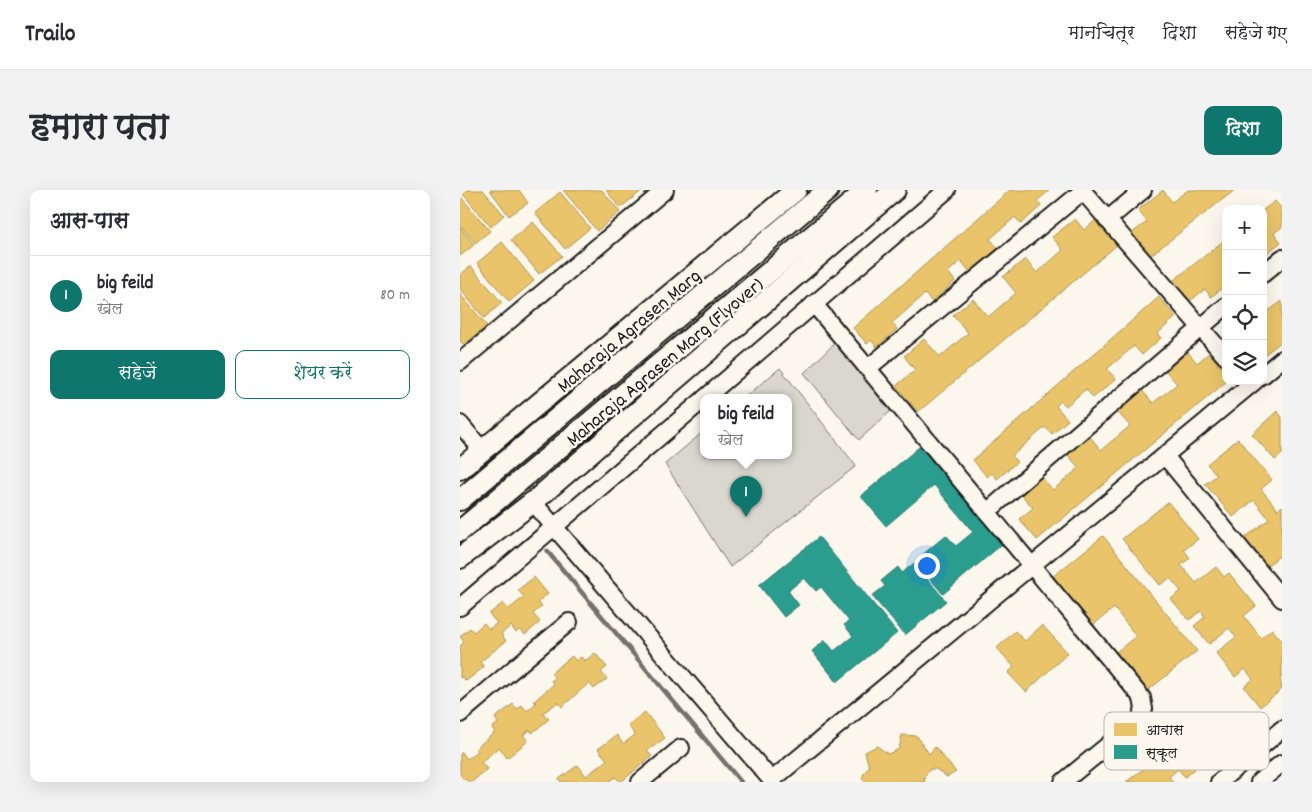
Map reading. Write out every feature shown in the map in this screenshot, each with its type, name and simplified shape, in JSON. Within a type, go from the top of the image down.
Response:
[{"type":"main road","name":"Maharaja Agrasen Marg","points":[[460,469],[796,190]]},
{"type":"main road","name":"Maharaja Agrasen Marg (Flyover)","points":[[460,500],[828,190]]},
{"type":"main road","name":"Maharaja Agrasen Marg (Flyover)","points":[[460,531],[867,190]]},
{"type":"main road","points":[[460,558],[534,502],[895,190]]},
{"type":"street","points":[[460,362],[664,190]]},
{"type":"street","points":[[710,394],[947,190]]},
{"type":"street","points":[[868,368],[1082,190],[1222,352]]},
{"type":"street","points":[[1107,220],[1143,190]]},
{"type":"street","points":[[1267,271],[1282,258]]},
{"type":"street","points":[[814,304],[1142,698],[1143,712]]},
{"type":"street","points":[[988,511],[1222,310]]},
{"type":"street","points":[[1267,371],[1282,359]]},
{"type":"street","points":[[534,502],[773,781],[1249,385]]},
{"type":"street","points":[[460,607],[700,402]]},
{"type":"street","points":[[460,424],[482,450]]},
{"type":"street","points":[[1165,456],[1282,599]]},
{"type":"street","points":[[460,714],[569,622]]},
{"type":"street","points":[[1269,740],[1282,729]]},
{"type":"street","points":[[640,782],[681,748]]},
{"type":"street","points":[[1063,782],[1104,748]]},
{"type":"street","points":[[1259,782],[1282,763]]},
{"type":"street","points":[[1219,782],[1233,770]]},
{"type":"shaded area","points":[[836,342],[892,410],[859,440],[804,373]]},
{"type":"shaded area","points":[[780,368],[856,466],[730,567],[665,464],[700,435],[700,459],[792,459],[792,394],[749,394]]},
{"type":"building: आवास","points":[[465,190],[483,190],[504,215],[491,227],[462,193]]},
{"type":"building: आवास","points":[[490,190],[519,190],[528,203],[509,216]]},
{"type":"building: आवास","points":[[563,190],[602,190],[620,212],[597,231]]},
{"type":"building: आवास","points":[[606,190],[643,190],[620,208]]},
{"type":"building: आवास","points":[[1010,190],[1050,190],[1037,201],[1041,206],[1021,224],[1015,217],[990,239],[998,248],[970,272],[961,261],[948,272],[955,281],[932,302],[925,294],[892,323],[897,329],[877,347],[871,340],[867,344],[853,328]]},
{"type":"building: आवास","points":[[1163,190],[1172,202],[1188,190],[1235,190],[1147,258],[1129,235],[1147,222],[1138,210]]},
{"type":"building: आवास","points":[[560,192],[590,228],[565,249],[535,213]]},
{"type":"building: आवास","points":[[460,196],[490,231],[475,243],[460,225]]},
{"type":"building: आवास","points":[[1275,201],[1282,209],[1282,227],[1274,233],[1281,242],[1267,253],[1267,250],[1267,207]]},
{"type":"building: आवास","points":[[1075,219],[1084,230],[1096,220],[1117,245],[918,412],[896,386],[915,370],[904,356],[924,339],[940,357],[968,333],[953,315],[973,299],[988,317],[1016,293],[1003,277],[1025,259],[1037,273],[1063,250],[1052,237]]},
{"type":"building: आवास","points":[[533,222],[562,256],[539,274],[511,240]]},
{"type":"building: आवास","points":[[460,227],[474,245],[460,256]]},
{"type":"building: आवास","points":[[502,242],[534,281],[509,302],[477,263]]},
{"type":"building: आवास","points":[[1222,242],[1222,288],[1211,297],[1205,289],[1185,305],[1169,284]]},
{"type":"building: आवास","points":[[471,266],[502,303],[484,318],[460,289],[460,275]]},
{"type":"building: आवास","points":[[460,294],[487,326],[464,345],[460,341]]},
{"type":"building: आवास","points":[[1159,297],[1176,317],[1157,334],[1161,338],[1142,355],[1134,346],[1107,369],[1116,379],[1093,398],[1086,389],[1066,406],[1061,401],[1056,406],[1068,420],[1052,434],[1045,427],[1012,456],[1017,462],[997,479],[992,473],[987,477],[973,460]]},
{"type":"building: आवास","points":[[1282,301],[1282,341],[1267,353],[1267,340],[1267,312]]},
{"type":"building: आवास","points":[[1188,352],[1197,363],[1209,353],[1222,368],[1222,385],[1037,540],[1019,519],[1033,508],[1019,492],[1040,475],[1053,490],[1079,468],[1064,450],[1086,432],[1101,450],[1130,426],[1114,408],[1139,387],[1153,403],[1177,384],[1166,371]]},
{"type":"building: आवास","points":[[1277,411],[1282,417],[1282,454],[1275,460],[1252,434]]},
{"type":"building: आवास","points":[[1238,439],[1272,480],[1261,489],[1278,510],[1282,506],[1282,554],[1264,568],[1241,541],[1269,519],[1254,500],[1233,517],[1205,484],[1217,475],[1207,464]]},
{"type":"building: आवास","points":[[1168,502],[1198,539],[1184,550],[1190,558],[1181,565],[1196,583],[1216,567],[1224,577],[1229,573],[1256,606],[1244,616],[1261,638],[1272,629],[1282,641],[1282,677],[1280,679],[1282,689],[1260,707],[1244,687],[1253,679],[1245,669],[1235,677],[1216,653],[1236,637],[1229,628],[1209,644],[1194,626],[1205,617],[1201,611],[1189,620],[1171,599],[1181,591],[1170,578],[1160,585],[1122,539]]},
{"type":"building: आवास","points":[[1103,536],[1197,651],[1146,692],[1115,653],[1136,636],[1114,608],[1092,626],[1052,577]]},
{"type":"building: आवास","points":[[534,577],[548,594],[538,602],[542,606],[533,614],[540,622],[525,635],[520,629],[516,633],[511,626],[501,634],[506,641],[480,662],[484,667],[466,681],[462,677],[460,678],[460,646],[464,642],[460,636],[470,628],[474,632],[484,623],[489,629],[497,623],[489,614],[503,603],[509,609],[524,597],[518,590]]},
{"type":"building: आवास","points":[[1042,625],[1068,653],[1026,692],[1008,673],[1014,667],[997,648],[1015,631],[1025,641]]},
{"type":"building: आवास","points":[[595,653],[607,667],[601,672],[607,679],[594,689],[589,683],[562,707],[558,702],[543,713],[549,719],[532,733],[530,730],[523,735],[528,741],[507,758],[499,747],[481,762],[487,769],[472,782],[468,782],[465,779],[460,782],[460,754],[462,752],[467,759],[478,751],[476,748],[495,732],[492,728],[498,723],[495,718],[513,704],[517,709],[522,705],[527,711],[536,703],[534,701],[554,684],[551,681],[555,678],[551,673],[572,656],[576,661],[581,657],[585,661]]},
{"type":"building: आवास","points":[[645,712],[665,738],[647,751],[652,756],[621,782],[615,777],[608,782],[561,782],[559,779],[578,765],[586,776],[607,760],[598,749],[617,735],[623,744],[635,735],[628,725]]},
{"type":"building: आवास","points":[[902,735],[917,736],[929,754],[935,747],[956,772],[947,777],[936,769],[930,769],[924,777],[925,782],[866,782],[862,779],[869,767],[865,752],[877,746],[888,754],[899,749]]},
{"type":"building: आवास","points":[[1142,770],[1177,770],[1169,777],[1173,782],[1126,782]]},
{"type":"building: आवास","points":[[1179,770],[1194,770],[1185,777]]},
{"type":"building: स्कूल","points":[[925,442],[1007,540],[943,594],[915,561],[946,535],[956,546],[973,532],[934,485],[886,526],[861,496]]},
{"type":"building: स्कूल","points":[[819,537],[897,633],[837,682],[812,651],[825,640],[834,651],[853,636],[844,625],[849,621],[821,587],[816,591],[804,578],[788,591],[799,605],[784,617],[759,585]]},
{"type":"building: स्कूल","points":[[914,563],[946,601],[905,635],[872,596],[885,586],[881,581],[898,567],[902,573]]},
{"type":"waterway","points":[[547,551],[741,782]]},
{"type":"place","name":"big feild","points":[[746,517]]}]
